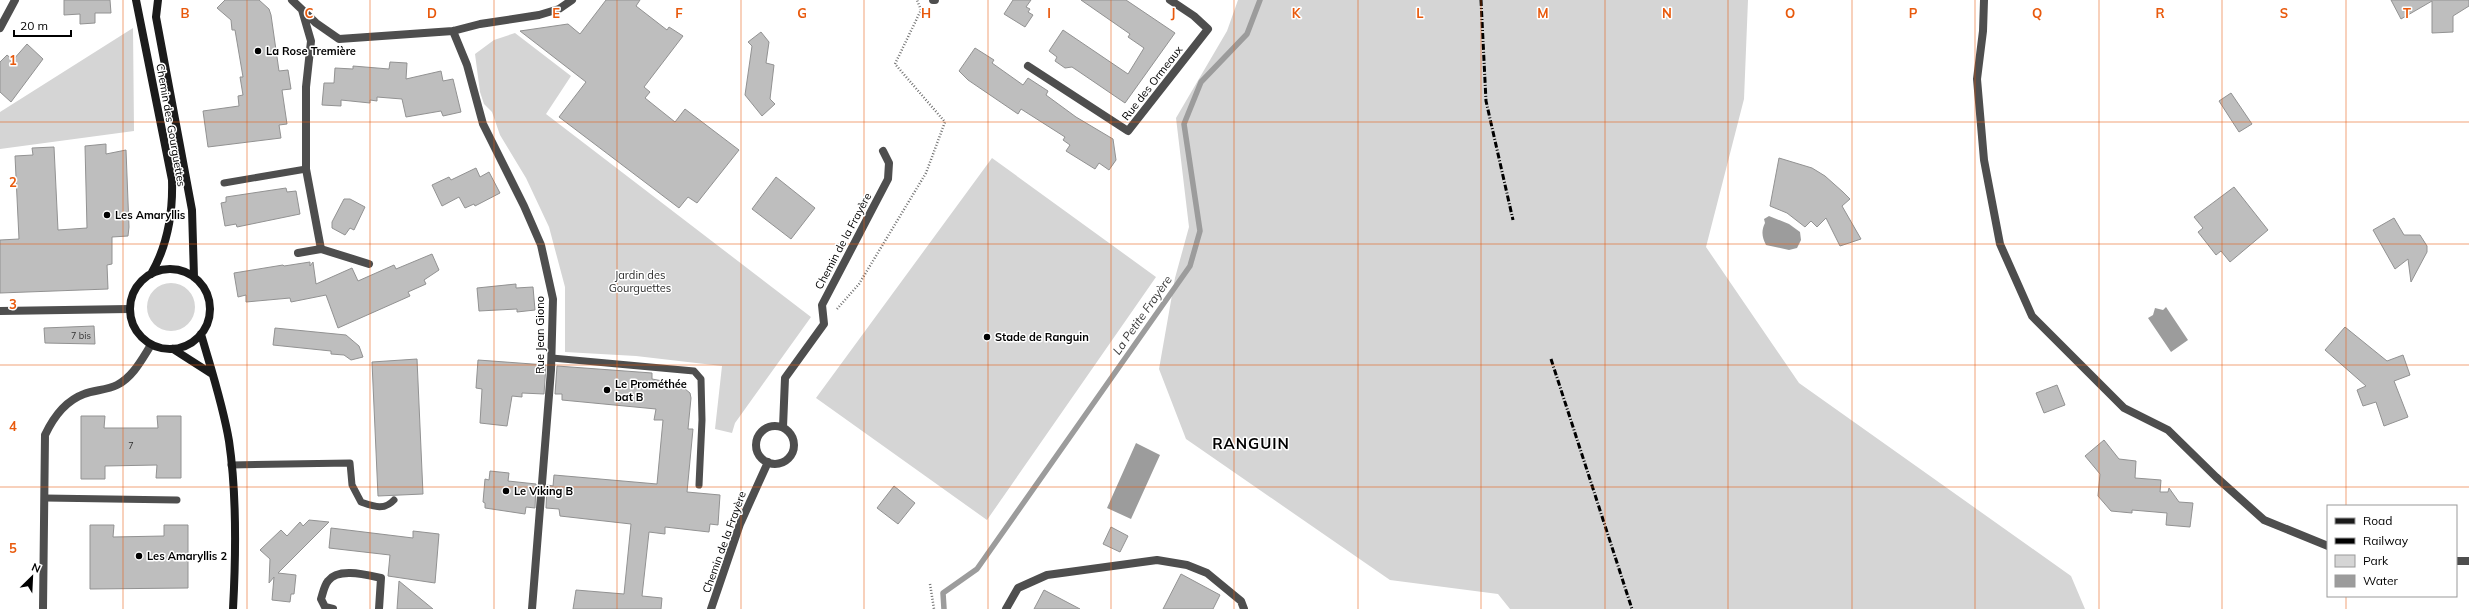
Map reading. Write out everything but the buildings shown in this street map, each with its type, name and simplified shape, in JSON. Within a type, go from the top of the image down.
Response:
[{"type":"main road","name":"Chemin des Gourguettes","points":[[136,0],[172,180],[173,209],[166,242],[159,260],[150,274]]},
{"type":"main road","name":"Chemin des Gourguettes","points":[[158,0],[156,17],[192,210],[194,277]]},
{"type":"main road","points":[[173,269],[194,277],[203,287],[208,298],[210,311],[208,323],[194,342],[173,349],[162,349],[151,345],[135,330],[129,309],[135,288],[150,274],[173,269]]},
{"type":"main road","points":[[201,334],[222,407],[231,466],[234,528],[233,609]]},
{"type":"main road","points":[[173,349],[212,374]]},
{"type":"street","points":[[0,28],[15,0]]},
{"type":"street","points":[[292,0],[339,39],[453,31],[539,15],[559,9],[572,0]]},
{"type":"street","name":"Rue des Ormeaux","points":[[1028,66],[1128,131],[1208,29],[1194,16],[1170,0]]},
{"type":"street","points":[[1984,0],[1983,31],[1977,78],[1984,160],[2000,244],[2032,316],[2124,408],[2168,430],[2216,477],[2264,520],[2327,546]]},
{"type":"street","points":[[302,9],[311,41],[306,87],[306,169],[321,249]]},
{"type":"street","name":"Rue Jean Giono","points":[[453,31],[467,65],[483,124],[524,206],[541,246],[553,299],[552,358],[532,609]]},
{"type":"street","name":"Chemin de la Frayère","points":[[783,427],[785,378],[824,324],[822,305],[888,179],[889,163],[884,151]]},
{"type":"street","points":[[298,254],[321,249],[369,264]]},
{"type":"street","points":[[0,312],[129,309]]},
{"type":"street","points":[[44,609],[44,435],[53,419],[73,400],[84,394],[117,385],[129,375],[151,345]]},
{"type":"street","points":[[771,426],[783,427],[792,436],[794,442],[792,454],[783,462],[768,462],[763,459],[757,449],[758,437],[766,428],[771,426]]},
{"type":"street","name":"Chemin de la Frayère","points":[[711,609],[743,518],[768,462]]},
{"type":"street","points":[[1006,609],[1018,588],[1047,575],[1157,560],[1187,565],[1206,573],[1241,601],[1244,609]]},
{"type":"street","points":[[2457,562],[2469,561]]},
{"type":"street","points":[[333,609],[326,607],[321,599],[328,581],[338,574],[363,574],[381,578],[379,609]]},
{"type":"lane","points":[[224,183],[306,169]]},
{"type":"lane","points":[[552,358],[694,371],[701,379],[702,420],[699,485]]},
{"type":"lane","points":[[231,466],[350,462],[352,485],[361,502],[378,508],[389,505],[394,500]]},
{"type":"lane","points":[[45,498],[178,500]]},
{"type":"path","points":[[930,584],[934,609]]},
{"type":"green space","points":[[1238,0],[1748,0],[1744,99],[1706,247],[1799,383],[2071,576],[2085,609],[1510,609],[1498,594],[1390,580],[1186,439],[1159,369],[1175,278],[1189,227],[1176,118],[1227,31]]},
{"type":"green space","points":[[133,28],[134,131],[0,149],[0,112]]},
{"type":"green space","name":"Jardin des Gourguettes","points":[[515,33],[571,76],[546,114],[811,317],[735,423],[732,433],[715,429],[722,366],[636,356],[565,352],[565,287],[549,227],[526,178],[500,135],[492,112],[484,104],[480,92],[475,54],[494,40]]},
{"type":"green space","name":"Stade de Ranguin","points":[[992,158],[1156,277],[987,520],[816,398]]},
{"type":"green space","points":[[166,283],[176,283],[188,290],[195,302],[195,312],[188,324],[176,331],[166,331],[158,327],[151,320],[147,312],[147,302],[151,294],[158,287]]},
{"type":"water","points":[[1769,216],[1789,224],[1800,232],[1801,240],[1797,248],[1789,250],[1766,245],[1763,237],[1765,223],[1764,219]]},
{"type":"water","points":[[2166,307],[2188,340],[2171,352],[2148,318],[2153,315],[2155,308],[2163,310]]},
{"type":"water","points":[[1136,443],[1160,455],[1131,519],[1107,508]]},
{"type":"waterway","name":"La Petite Frayère","points":[[944,609],[943,593],[977,569],[1190,266],[1200,231],[1184,124],[1201,82],[1247,34],[1260,0]]},
{"type":"railway","points":[[1481,0],[1486,101],[1513,220]]},
{"type":"railway","points":[[1551,359],[1632,609]]},
{"type":"place","name":"La Rose Tremière","points":[[258,51]]},
{"type":"place","name":"Les Amaryllis","points":[[107,215]]},
{"type":"place","name":"Stade de Ranguin","points":[[987,337]]},
{"type":"place","name":"Le Prométhée bat B","points":[[607,390]]},
{"type":"place","name":"Le Viking B","points":[[506,491]]},
{"type":"place","name":"Les Amaryllis 2","points":[[139,556]]},
{"type":"district","name":"RANGUIN","points":[[1251,443]]}]
